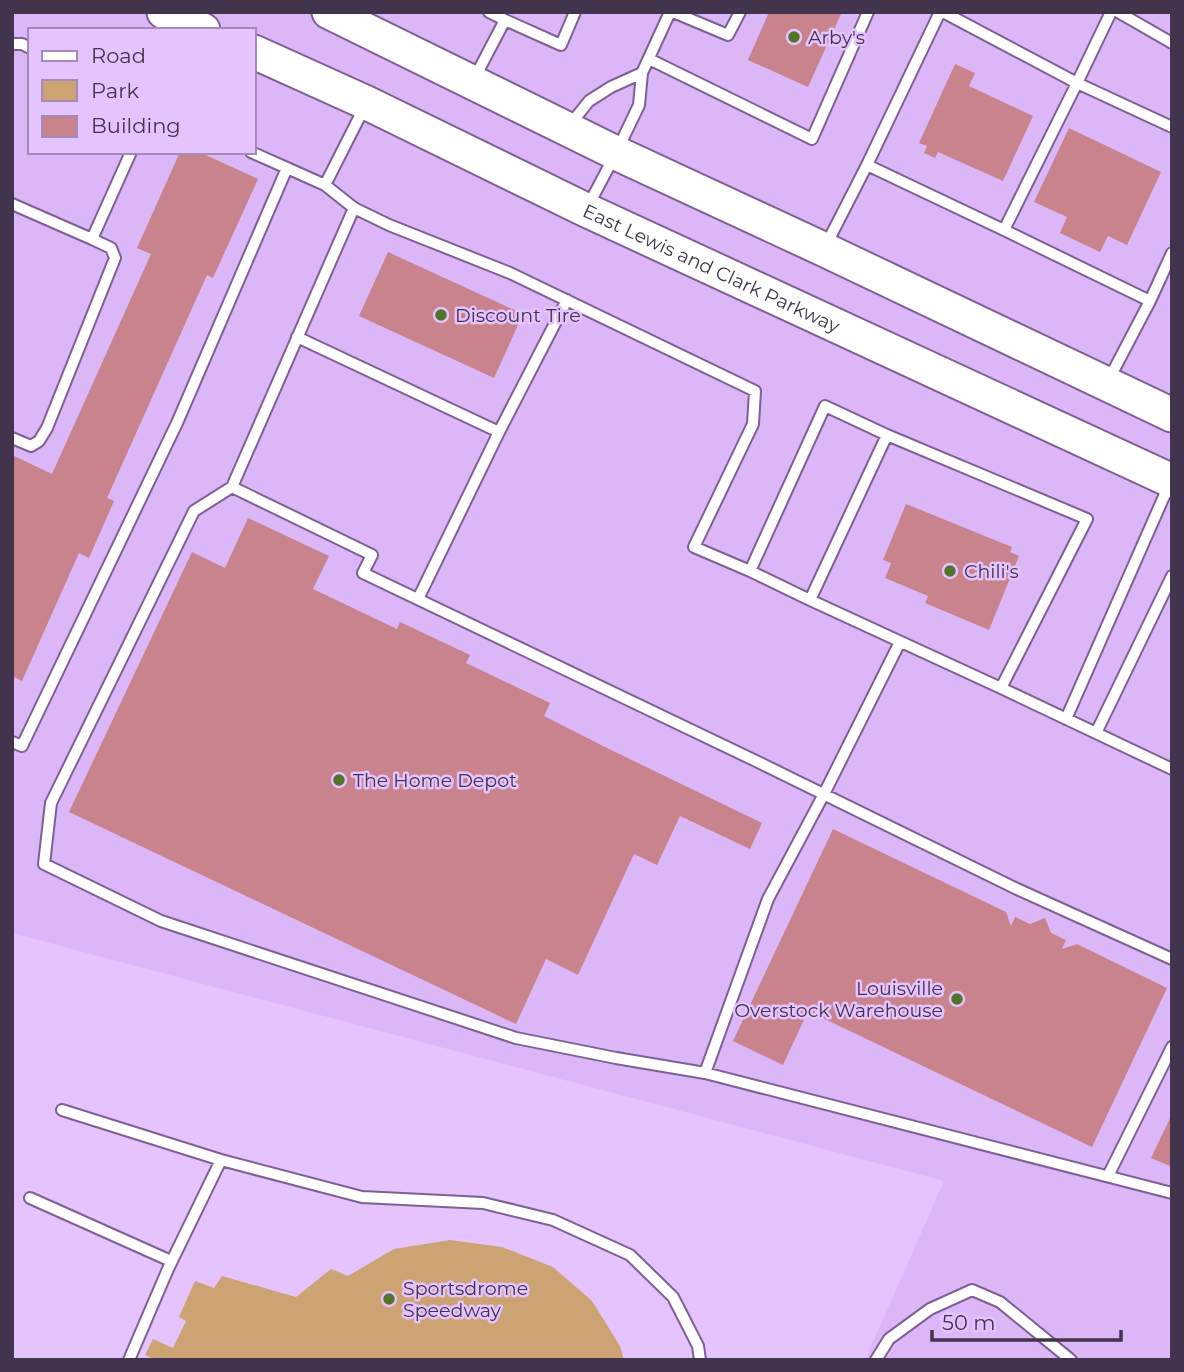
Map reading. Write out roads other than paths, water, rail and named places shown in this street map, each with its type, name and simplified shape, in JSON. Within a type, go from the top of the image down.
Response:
[{"type":"main road","points":[[164,12],[199,28]]},
{"type":"main road","points":[[329,12],[363,24],[471,83],[1172,415]]},
{"type":"main road","name":"East Lewis and Clark Parkway","points":[[256,53],[367,103],[586,210],[1172,481]]},
{"type":"lane","points":[[489,12],[561,45],[575,12]]},
{"type":"lane","points":[[586,210],[639,105],[642,74],[671,12],[728,35],[740,12]]},
{"type":"lane","points":[[649,59],[812,139],[868,12]]},
{"type":"lane","points":[[823,249],[942,12],[1077,83],[1172,127]]},
{"type":"lane","points":[[1004,230],[1111,12]]},
{"type":"lane","points":[[1118,12],[1172,43]]},
{"type":"lane","points":[[471,83],[505,20]]},
{"type":"lane","points":[[567,129],[589,101],[611,87],[642,74]]},
{"type":"lane","points":[[325,186],[367,103]]},
{"type":"lane","points":[[92,239],[130,154]]},
{"type":"lane","points":[[255,154],[325,186],[354,208],[389,225],[510,273],[755,391],[753,424],[694,547],[1172,769]]},
{"type":"lane","points":[[867,165],[1150,301]]},
{"type":"lane","points":[[12,742],[22,746],[166,447],[286,168]]},
{"type":"lane","points":[[12,204],[111,248],[115,258],[47,428],[39,441],[31,446],[12,438]]},
{"type":"lane","points":[[354,208],[232,487],[194,511],[51,803],[44,864],[160,921],[516,1038],[705,1073],[1172,1193]]},
{"type":"lane","points":[[1106,385],[1172,253]]},
{"type":"lane","points":[[418,599],[567,300]]},
{"type":"lane","points":[[297,337],[499,432]]},
{"type":"lane","points":[[750,571],[825,406],[1087,519],[1001,688]]},
{"type":"lane","points":[[810,600],[887,435]]},
{"type":"lane","points":[[1066,719],[1172,481]]},
{"type":"lane","points":[[232,487],[372,555],[363,573],[1017,888],[1172,959]]},
{"type":"lane","points":[[1096,733],[1172,576]]},
{"type":"lane","points":[[705,1073],[768,899],[900,642]]},
{"type":"lane","points":[[1108,1176],[1172,1047]]},
{"type":"lane","points":[[62,1110],[221,1160],[362,1197],[482,1203],[553,1220],[630,1255],[673,1297],[698,1346],[700,1360]]},
{"type":"lane","points":[[129,1360],[172,1261],[221,1160]]},
{"type":"lane","points":[[30,1198],[172,1261]]},
{"type":"lane","points":[[876,1360],[889,1339],[930,1309],[972,1290],[1000,1302],[1070,1360]]},
{"type":"place","name":"Arby's","points":[[794,37]]},
{"type":"place","name":"Discount Tire","points":[[441,315]]},
{"type":"place","name":"Chili's","points":[[950,571]]},
{"type":"place","name":"The Home Depot","points":[[339,780]]},
{"type":"place","name":"Louisville Overstock Warehouse","points":[[957,999]]},
{"type":"place","name":"Sportsdrome Speedway","points":[[389,1299]]}]
